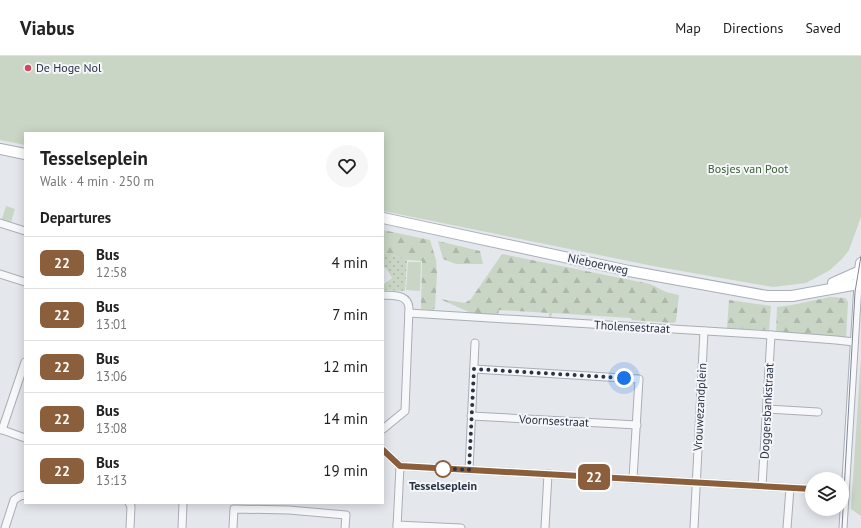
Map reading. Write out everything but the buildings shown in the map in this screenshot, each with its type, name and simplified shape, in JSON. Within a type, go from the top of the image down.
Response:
[{"type":"street","points":[[0,149],[24,154]]},
{"type":"street","name":"Nieboerweg","points":[[384,218],[629,271],[767,296],[792,296],[858,284],[860,267]]},
{"type":"street","points":[[0,223],[24,231]]},
{"type":"street","name":"Nieboerweg","points":[[815,292],[860,267]]},
{"type":"street","points":[[0,274],[24,282]]},
{"type":"street","points":[[845,472],[858,284]]},
{"type":"street","points":[[384,295],[400,296],[405,298],[409,304],[404,411],[384,428]]},
{"type":"street","name":"Tholensestraat","points":[[409,313],[771,335],[854,342]]},
{"type":"street","name":"Vrouwezandplein","points":[[694,528],[704,331]]},
{"type":"street","name":"Doggersbankstraat","points":[[762,486],[771,335]]},
{"type":"street","points":[[469,470],[475,343]]},
{"type":"street","points":[[24,365],[1,429],[24,438]]},
{"type":"street","points":[[474,369],[639,379],[633,478]]},
{"type":"street","points":[[767,409],[818,412]]},
{"type":"street","name":"Voornsestraat","points":[[472,416],[637,425]]},
{"type":"street","points":[[384,451],[400,466],[805,489]]},
{"type":"street","points":[[400,466],[397,526],[460,528]]},
{"type":"street","points":[[545,528],[548,474]]},
{"type":"street","points":[[788,528],[790,488]]},
{"type":"street","points":[[3,527],[14,500],[16,497],[24,495]]},
{"type":"street","points":[[130,504],[131,506],[130,528]]},
{"type":"street","points":[[182,528],[183,504]]},
{"type":"street","points":[[233,528],[234,509],[290,506],[346,515],[345,528]]},
{"type":"street","points":[[843,516],[843,528]]},
{"type":"green space","name":"Bosjes van Poot","points":[[0,56],[861,56],[861,217],[849,250],[830,270],[806,283],[773,287],[653,266],[384,211],[384,132],[24,132],[24,145],[0,140]]},
{"type":"green space","points":[[6,206],[15,209],[11,222],[2,219]]},
{"type":"green space","points":[[384,230],[430,240],[436,260],[437,273],[435,308],[432,310],[421,308],[422,261],[407,260],[384,252]]},
{"type":"green space","points":[[438,241],[480,251],[483,264],[456,264],[443,259]]},
{"type":"green space","points":[[384,252],[407,260],[405,291],[384,290],[384,284],[392,278],[384,267]]},
{"type":"green space","points":[[502,254],[650,284],[666,292],[679,295],[676,321],[674,323],[632,320],[631,318],[552,313],[551,319],[549,319],[549,313],[499,310],[498,316],[471,313],[440,299],[465,303],[471,299]]},
{"type":"green space","points":[[408,262],[421,262],[420,291],[406,290]]},
{"type":"green space","points":[[830,297],[845,298],[848,302],[846,339],[776,334],[777,307]]},
{"type":"green space","points":[[729,300],[771,306],[769,330],[727,328]]},
{"type":"green space","points":[[861,355],[861,516],[851,509]]},
{"type":"tram line","points":[[842,528],[855,292],[861,256]]},
{"type":"bus line","name":"22","points":[[384,451],[400,466],[805,489]]},
{"type":"place","name":"De Hoge Nol","points":[[28,68]]},
{"type":"place","name":"Tesselseplein","points":[[443,469]]},
{"type":"route","points":[[443,469],[442,468],[469,470],[474,369],[624,378]]}]
